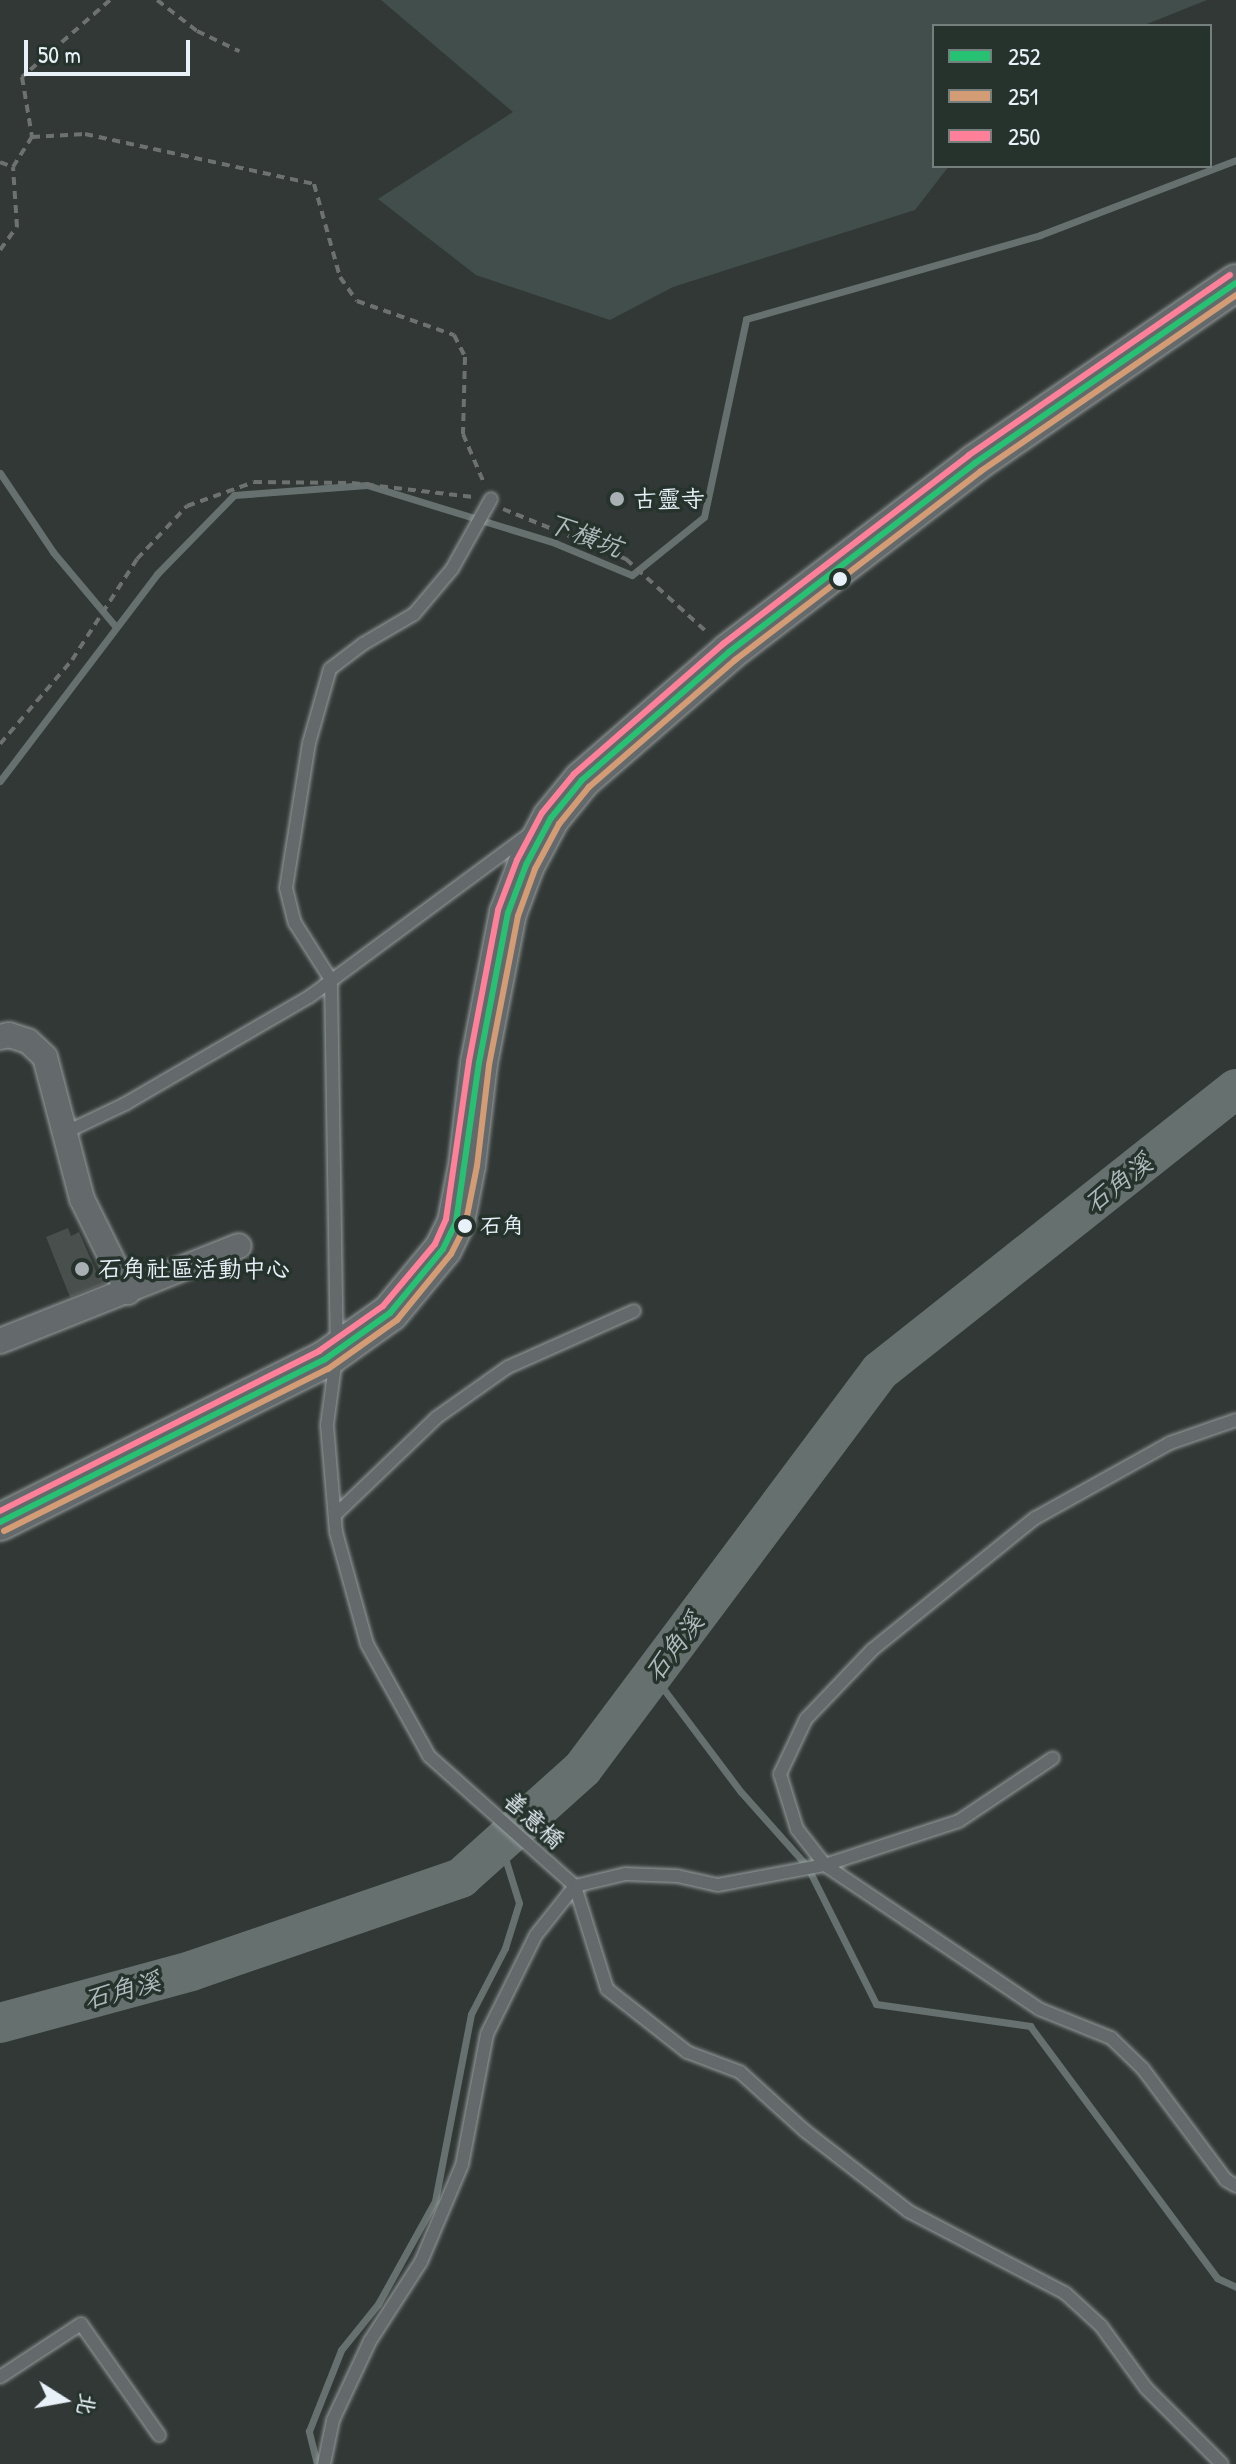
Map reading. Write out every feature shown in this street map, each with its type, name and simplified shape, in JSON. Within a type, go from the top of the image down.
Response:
[{"type":"street","points":[[0,1522],[337,1351],[390,1313],[443,1249],[456,1222],[467,1165],[479,1063],[508,913],[526,865],[551,818],[582,780],[729,652],[975,463],[1236,283]]},
{"type":"street","points":[[0,1037],[9,1035],[28,1041],[45,1057],[82,1199],[128,1292]]},
{"type":"street","points":[[0,1341],[239,1246]]},
{"type":"lane","points":[[331,980],[295,923],[286,888],[309,743],[330,669],[363,644],[414,614],[452,569],[489,503]]},
{"type":"lane","points":[[64,1133],[125,1104],[331,980],[551,818]]},
{"type":"lane","name":"善意橋","points":[[331,980],[337,1351],[327,1425],[335,1515],[367,1644],[429,1756],[575,1886]]},
{"type":"lane","points":[[335,1515],[436,1418],[508,1367],[634,1311]]},
{"type":"lane","points":[[1236,1420],[1170,1443],[1035,1518],[872,1650],[806,1719],[780,1774],[797,1829],[825,1865],[1039,2009],[1111,2038],[1143,2069],[1226,2180],[1236,2186]]},
{"type":"lane","points":[[324,2464],[333,2420],[370,2341],[421,2262],[462,2165],[487,2034],[536,1935],[575,1886],[625,1874],[677,1876],[718,1885],[825,1865],[959,1821],[1053,1758]]},
{"type":"lane","points":[[575,1886],[607,1989],[687,2052],[740,2072],[805,2131],[908,2211],[1065,2293],[1101,2326],[1146,2388],[1222,2464]]},
{"type":"lane","points":[[0,2377],[81,2324],[159,2435]]},
{"type":"path","points":[[0,250],[17,227],[13,167],[32,137],[22,77],[110,0]]},
{"type":"path","points":[[157,0],[197,31],[239,51]]},
{"type":"path","points":[[32,137],[85,134],[314,184],[340,277],[357,301],[454,335],[465,357],[463,434],[489,503]]},
{"type":"path","points":[[0,162],[13,167]]},
{"type":"path","points":[[0,744],[72,660],[137,559],[187,506],[254,482],[352,483],[489,503],[626,559],[729,652]]},
{"type":"shaded area","points":[[381,0],[1207,0],[1147,24],[932,24],[932,168],[947,168],[915,210],[673,287],[610,320],[476,275],[378,199],[513,112]]},
{"type":"building","name":"石角社區活動中心","points":[[68,1228],[71,1236],[79,1232],[98,1276],[103,1274],[106,1283],[70,1297],[46,1237]]},
{"type":"waterway","name":"下橫坑","points":[[0,781],[157,574],[234,495],[367,485],[555,543],[632,575],[704,517],[746,319],[1040,235],[1236,160]]},
{"type":"waterway","points":[[0,473],[53,552],[116,627]]},
{"type":"waterway","name":"石角溪","points":[[0,2023],[191,1971],[461,1878],[583,1768],[880,1371],[1236,1089]]},
{"type":"waterway","points":[[653,1675],[741,1792],[807,1866],[876,2004],[1030,2026],[1217,2278],[1236,2287]]},
{"type":"waterway","points":[[317,2464],[309,2431],[341,2350],[378,2304],[435,2201],[471,2014],[505,1948],[519,1903],[500,1842]]},
{"type":"transit line","name":"250","points":[[0,1511],[319,1351],[383,1306],[435,1244],[446,1219],[469,1061],[498,910],[517,860],[542,813],[574,774],[723,644],[969,455],[1230,275]]},
{"type":"transit line","name":"252","points":[[0,1522],[324,1360],[390,1313],[443,1249],[456,1222],[479,1063],[508,913],[526,865],[551,818],[582,780],[729,652],[975,463],[1236,283]]},
{"type":"transit line","name":"251","points":[[4,1531],[328,1369],[397,1320],[451,1254],[465,1226],[477,1166],[489,1065],[518,916],[535,869],[559,824],[589,787],[735,660],[981,471],[1236,295]]},
{"type":"place","name":"古靈寺","points":[[617,499]]},
{"type":"place","name":"石角","points":[[465,1226]]},
{"type":"place","name":"石角社區活動中心","points":[[82,1269]]}]
